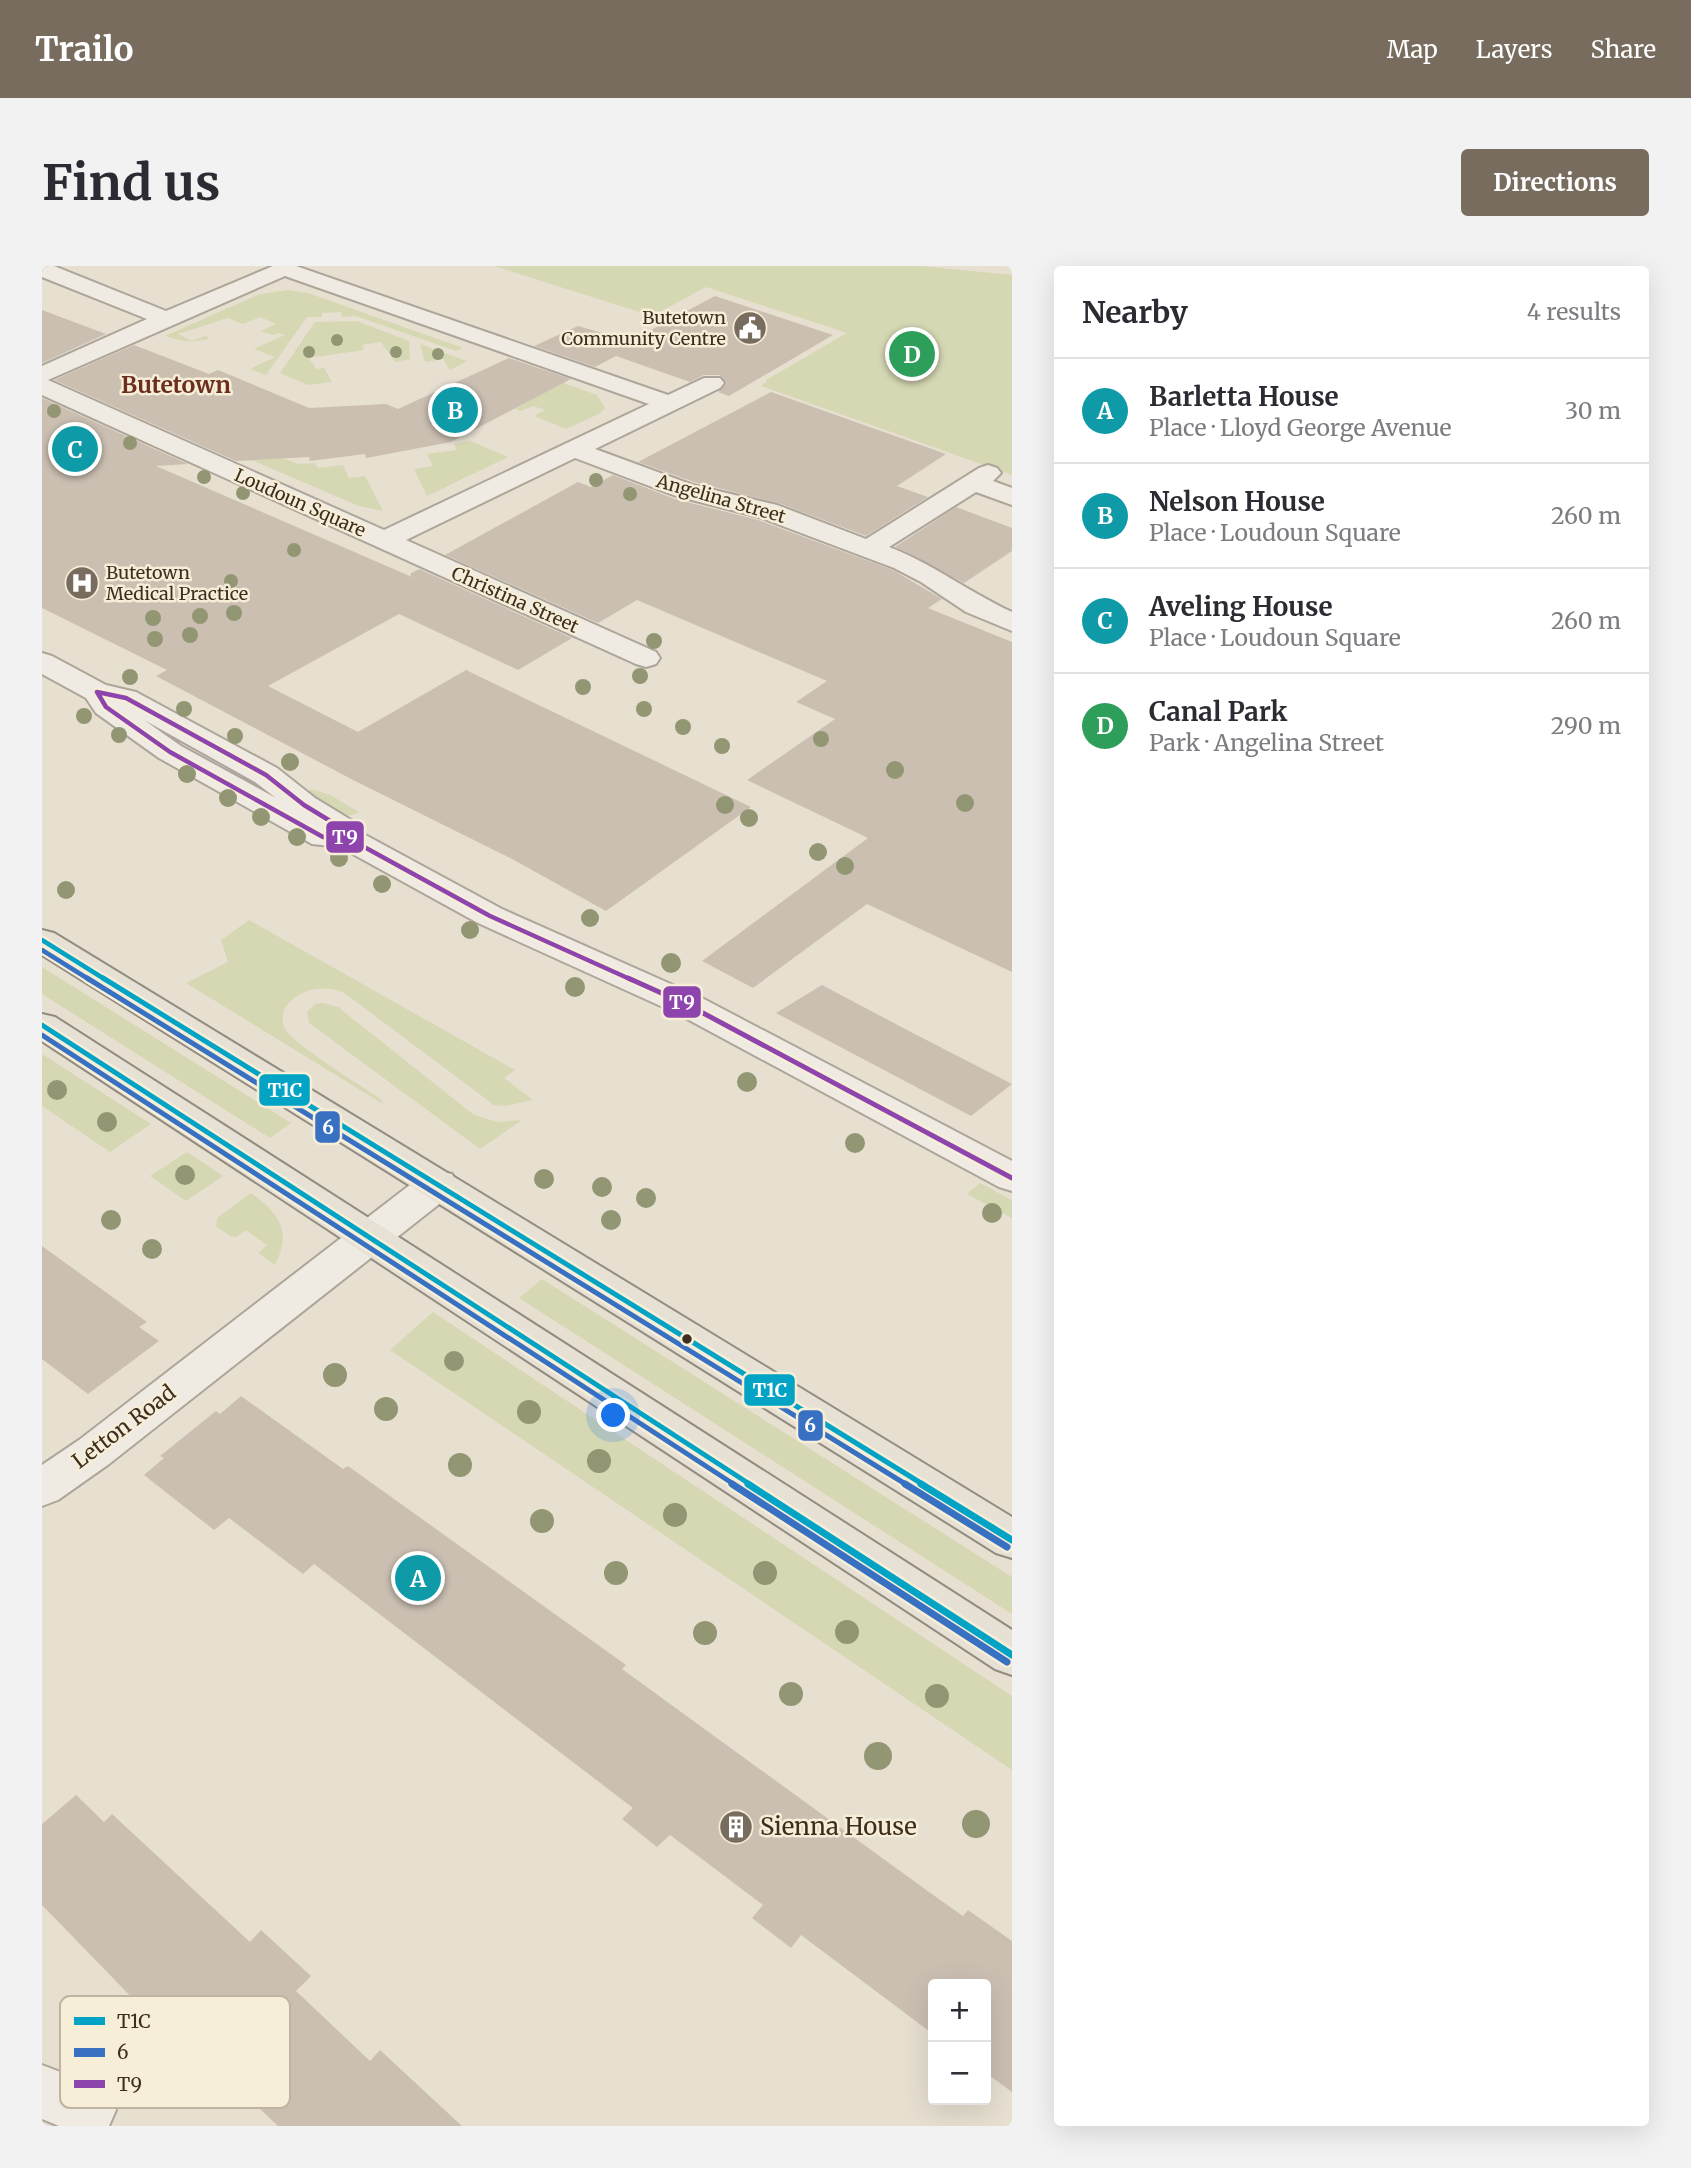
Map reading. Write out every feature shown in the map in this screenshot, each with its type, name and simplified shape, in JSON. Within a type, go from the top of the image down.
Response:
[{"type":"main road","points":[[42,940],[1012,1541]]},
{"type":"main road","points":[[42,1025],[1012,1655]]},
{"type":"street","points":[[42,375],[286,268],[669,403]]},
{"type":"street","points":[[42,269],[166,319]]},
{"type":"street","name":"Loudoun Square","points":[[42,386],[383,541],[712,383]]},
{"type":"street","name":"Angelina Street","points":[[575,450],[685,491],[768,511],[868,548],[931,576],[976,607],[1012,623]]},
{"type":"street","points":[[868,548],[981,477],[1012,496]]},
{"type":"street","name":"Christina Street","points":[[383,541],[646,658]]},
{"type":"street","points":[[42,662],[97,692],[106,707],[170,752],[323,837],[346,837],[491,916],[688,1005],[1012,1178]]},
{"type":"street","name":"Letton Road","points":[[42,1487],[94,1452],[438,1184]]},
{"type":"green space","points":[[494,266],[920,266],[1012,275],[1012,475],[761,386],[766,380],[847,333],[706,287],[652,316]]},
{"type":"green space","points":[[288,290],[308,293],[463,348],[456,351],[356,316],[342,317],[341,312],[322,313],[322,317],[307,317],[266,375],[250,369],[275,357],[254,349],[285,335],[272,335],[261,331],[276,324],[260,317],[243,324],[228,318],[178,334],[192,341],[165,336],[260,294]]},
{"type":"green space","points":[[357,321],[409,341],[410,359],[395,362],[381,342],[362,345],[364,350],[309,358],[316,369],[324,368],[332,382],[308,385],[280,373],[315,322]]},
{"type":"green space","points":[[205,336],[210,338],[192,341]]},
{"type":"green space","points":[[420,344],[467,361],[450,370],[443,359],[425,362]]},
{"type":"green space","points":[[527,370],[597,395],[605,408],[599,414],[566,429],[534,416],[545,410],[533,406],[521,411],[515,409],[529,401]]},
{"type":"green space","points":[[470,441],[508,457],[427,496],[414,469],[433,466],[427,454],[457,450],[454,444]]},
{"type":"green space","points":[[273,454],[298,464],[315,463],[318,468],[343,465],[349,478],[365,476],[383,511],[359,506],[247,458]]},
{"type":"green space","points":[[312,789],[330,795],[359,812],[344,816],[330,811],[305,793]]},
{"type":"green space","points":[[249,920],[515,1070],[504,1078],[533,1100],[504,1106],[494,1105],[343,992],[316,989],[292,1000],[283,1013],[285,1029],[291,1036],[314,1055],[381,1099],[383,1104],[186,983],[228,962],[221,940]]},
{"type":"green space","points":[[42,967],[291,1123],[270,1138],[42,994]]},
{"type":"green space","points":[[315,1004],[338,1007],[474,1115],[497,1122],[522,1120],[480,1149],[309,1023],[307,1012]]},
{"type":"green space","points":[[42,1054],[151,1124],[110,1152],[42,1106]]},
{"type":"green space","points":[[187,1152],[223,1176],[186,1201],[150,1176]]},
{"type":"green space","points":[[980,1183],[1012,1200],[1012,1218],[967,1194]]},
{"type":"green space","points":[[251,1193],[276,1216],[283,1233],[275,1265],[258,1253],[267,1245],[246,1230],[237,1237],[230,1236],[216,1226],[217,1218]]},
{"type":"green space","points":[[542,1279],[1012,1577],[1012,1614],[519,1298]]},
{"type":"green space","points":[[433,1312],[1012,1696],[1012,1770],[390,1350]]},
{"type":"building","points":[[715,296],[833,335],[729,396],[718,392],[727,383],[720,375],[704,375],[690,382],[616,356],[595,367],[534,346],[578,326],[630,341]]},
{"type":"building","points":[[42,310],[106,334],[42,363]]},
{"type":"building","points":[[134,345],[209,374],[218,370],[309,408],[386,404],[398,409],[509,358],[571,379],[451,442],[366,458],[365,454],[310,461],[309,457],[236,461],[54,380]]},
{"type":"building","points":[[771,392],[946,454],[897,486],[928,497],[866,536],[778,503],[694,482],[638,462]]},
{"type":"building","points":[[42,398],[188,464],[156,466],[412,577],[410,574],[419,569],[572,638],[518,670],[399,614],[268,686],[358,732],[466,670],[751,807],[606,911],[512,859],[355,781],[156,676],[167,670],[42,608]]},
{"type":"building","points":[[613,475],[675,499],[758,520],[893,570],[942,599],[928,608],[1012,642],[1012,972],[867,904],[753,988],[702,961],[868,838],[747,780],[835,719],[796,702],[827,681],[637,600],[598,623],[445,555],[578,482],[591,487]]},
{"type":"building","points":[[956,507],[1012,528],[1012,551],[964,583],[895,547]]},
{"type":"building","points":[[822,985],[1012,1084],[971,1116],[776,1013]]},
{"type":"building","points":[[42,1246],[147,1322],[139,1327],[159,1341],[88,1394],[42,1359]]},
{"type":"building","points":[[241,1396],[343,1469],[348,1466],[626,1665],[622,1669],[929,1892],[963,1916],[968,1910],[1012,1941],[1012,2092],[991,2077],[991,1979],[928,1979],[928,2030],[801,1935],[791,1948],[752,1918],[763,1905],[670,1835],[657,1847],[622,1819],[633,1808],[314,1564],[303,1574],[229,1518],[214,1530],[144,1475],[164,1458],[160,1456],[216,1411],[220,1414]]},
{"type":"building","points":[[76,1795],[104,1822],[112,1814],[250,1942],[261,1930],[311,1976],[296,1991],[370,2061],[380,2050],[462,2126],[278,2126],[259,2108],[290,2108],[290,1996],[130,1996],[42,1905],[42,1824]]},
{"type":"transit line","name":"T9","points":[[97,692],[126,698],[266,775],[304,805],[340,827],[346,837],[323,837],[170,752],[106,707],[97,692]]},
{"type":"transit line","name":"T9","points":[[346,837],[490,916],[688,1005],[1012,1178]]},
{"type":"transit line","name":"T1C","points":[[42,940],[1012,1540]]},
{"type":"transit line","name":"6","points":[[42,950],[1007,1547]]},
{"type":"transit line","name":"T1C","points":[[42,1025],[1012,1655]]},
{"type":"transit line","name":"6","points":[[42,1035],[1007,1662]]},
{"type":"place","name":"Butetown Community Centre","points":[[750,328]]},
{"type":"place","name":"Canal Park","points":[[912,354]]},
{"type":"place","name":"Nelson House","points":[[455,410]]},
{"type":"place","name":"Aveling House","points":[[75,449]]},
{"type":"place","name":"Butetown Medical Practice","points":[[82,583]]},
{"type":"place","name":"Barletta House","points":[[418,1578]]},
{"type":"place","name":"Sienna House","points":[[736,1827]]},
{"type":"district","name":"Butetown","points":[[176,385]]}]
